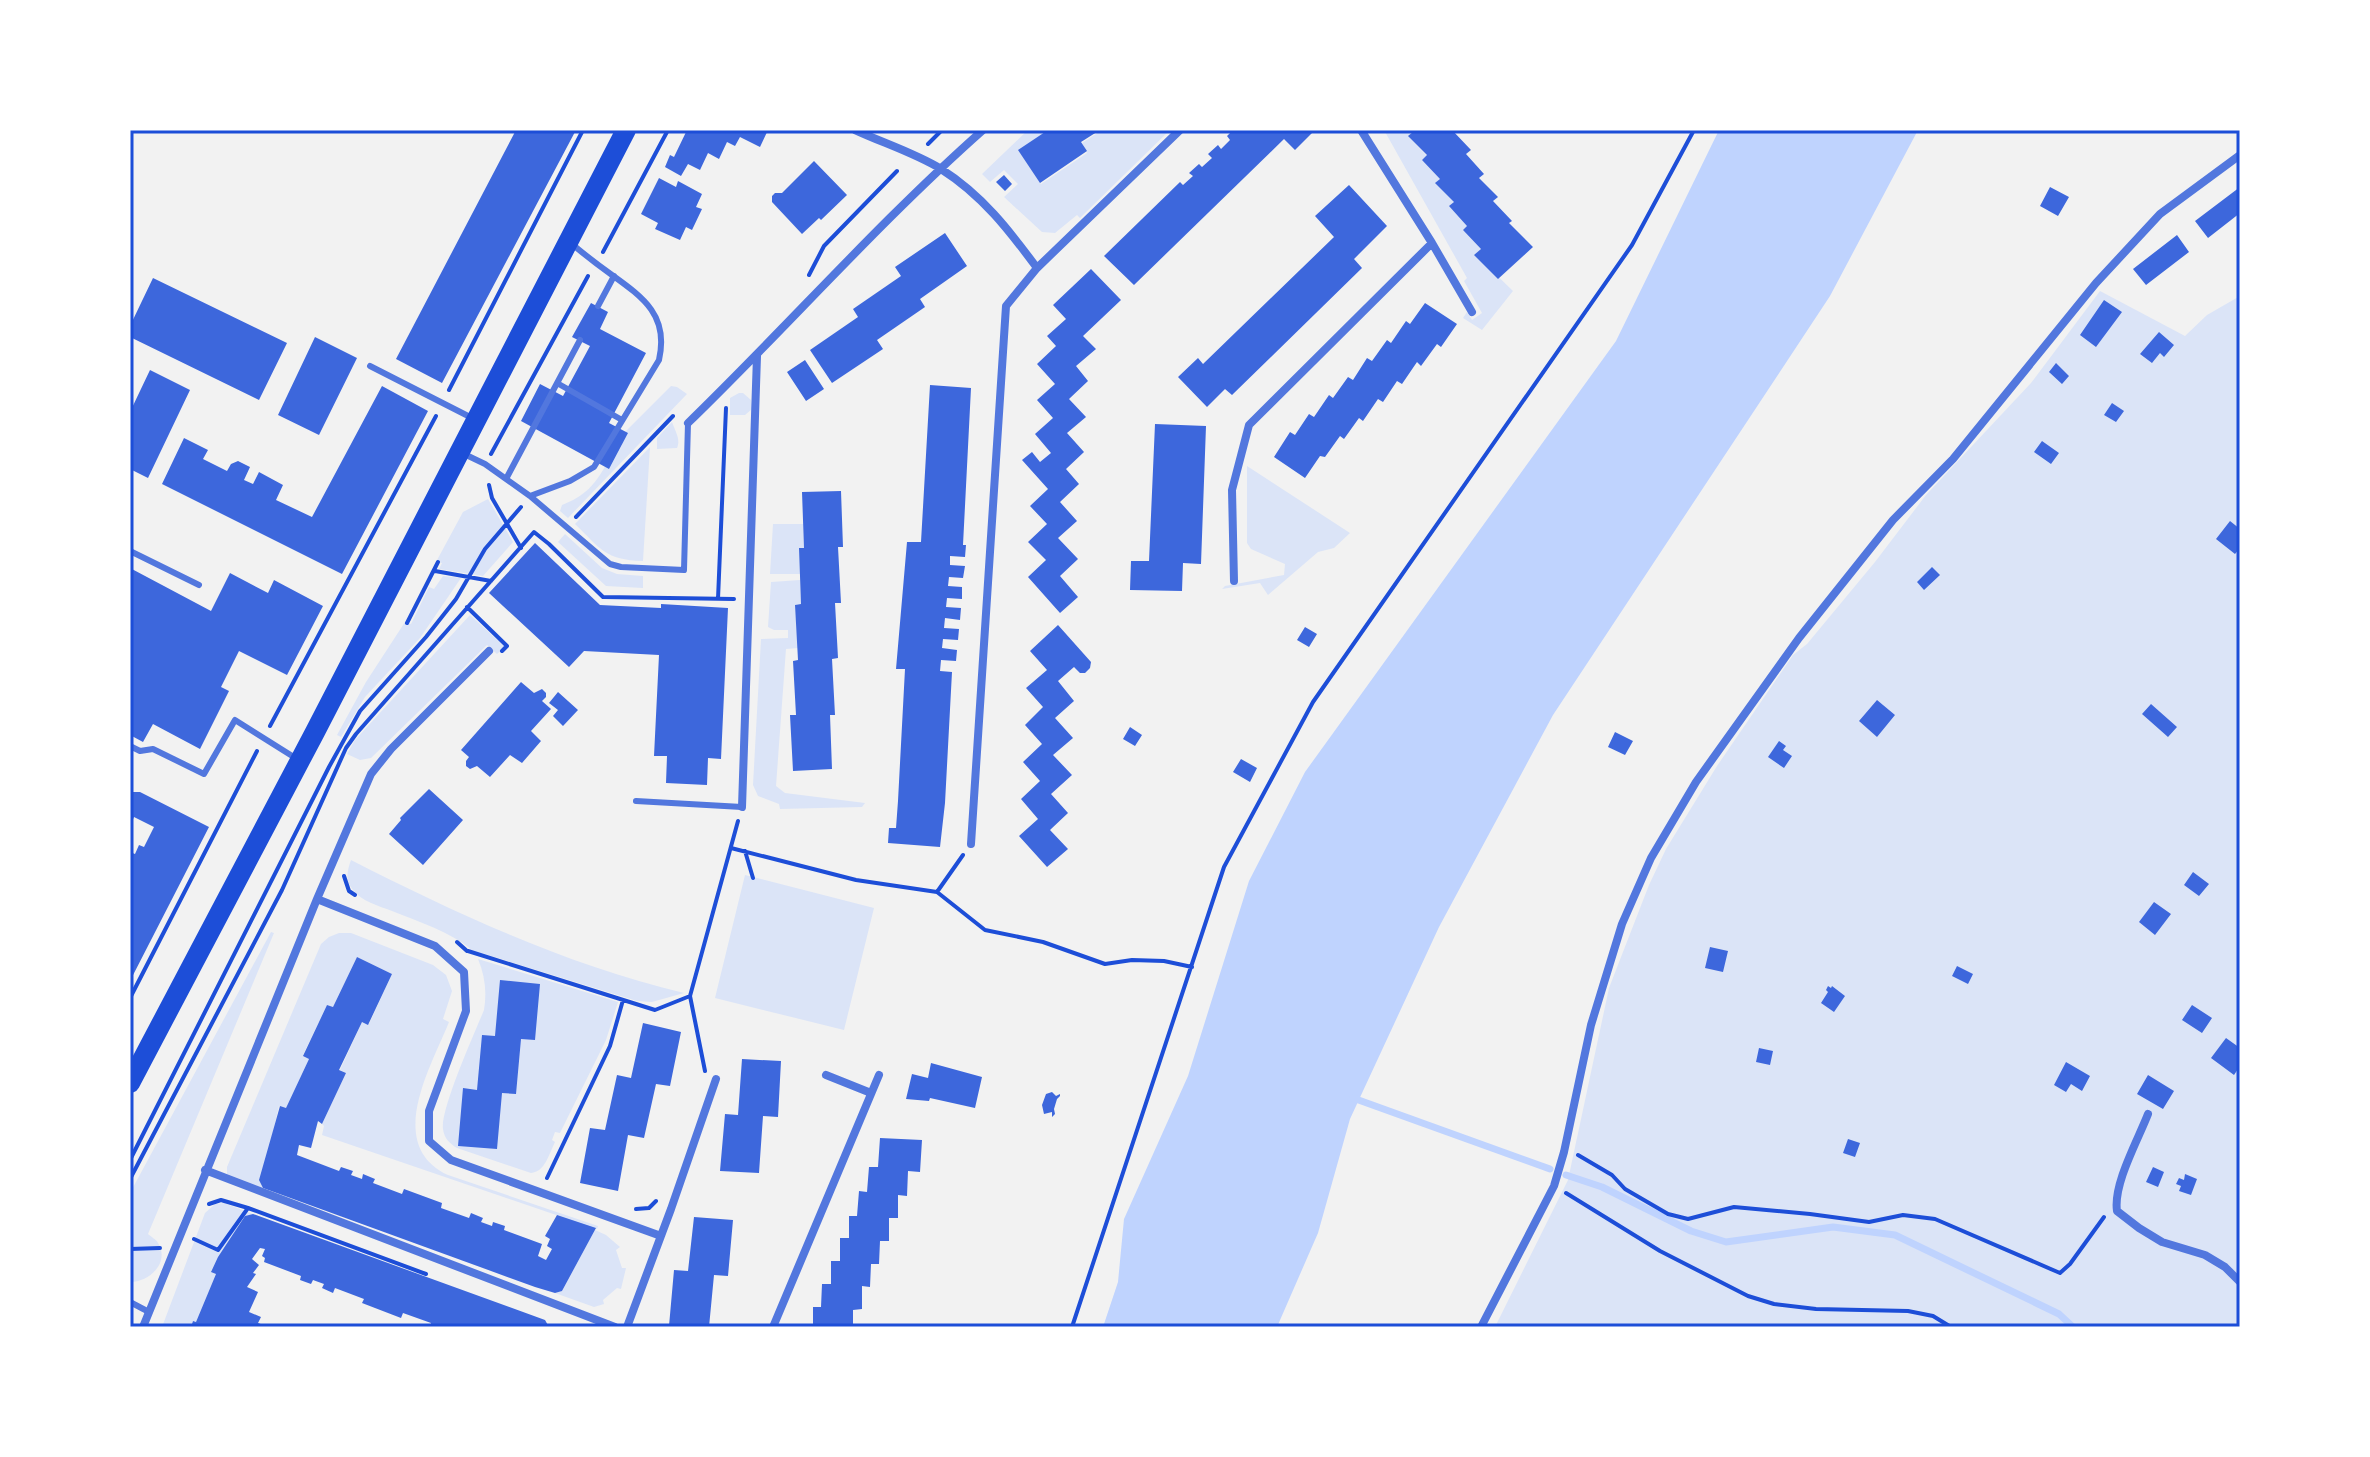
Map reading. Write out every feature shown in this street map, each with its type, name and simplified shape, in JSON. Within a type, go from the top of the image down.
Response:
[{"type":"main road","points":[[130,1083],[626,130]]},
{"type":"street","points":[[855,130],[940,168],[979,197],[1037,268]]},
{"type":"street","points":[[688,423],[940,168],[983,130]]},
{"type":"street","points":[[971,844],[1006,306],[1037,268],[1180,130]]},
{"type":"street","points":[[1361,130],[1472,312]]},
{"type":"street","points":[[1481,1327],[1554,1186],[1591,1025],[1622,924],[1651,858],[1696,782],[1799,638],[1893,520],[1953,459],[2096,283],[2160,214],[2240,155]]},
{"type":"street","points":[[1234,581],[1232,490],[1249,425],[1432,243]]},
{"type":"street","points":[[742,807],[757,356]]},
{"type":"street","points":[[143,1327],[205,1170],[371,774],[391,749],[493,654]]},
{"type":"street","points":[[317,899],[435,946],[464,972],[466,1011],[429,1111],[429,1141],[451,1160],[661,1236]]},
{"type":"street","points":[[826,1075],[871,1093]]},
{"type":"street","points":[[773,1327],[879,1075]]},
{"type":"street","points":[[627,1327],[716,1079]]},
{"type":"street","points":[[2148,1114],[2120,1183],[2116,1197],[2117,1211],[2162,1242],[2205,1255],[2225,1267],[2240,1282]]},
{"type":"street","points":[[205,1170],[615,1327]]},
{"type":"lane","points":[[530,496],[570,481],[594,467],[659,360],[663,345],[653,309],[569,242]]},
{"type":"lane","points":[[598,306],[614,276]]},
{"type":"lane","points":[[506,479],[580,340]]},
{"type":"lane","points":[[370,366],[477,420]]},
{"type":"lane","points":[[557,383],[622,420]]},
{"type":"lane","points":[[459,451],[485,464],[530,496],[602,560],[621,567],[684,570],[688,423]]},
{"type":"lane","points":[[130,551],[199,585]]},
{"type":"lane","points":[[130,746],[140,751],[153,749],[204,774],[235,720],[300,761]]},
{"type":"lane","points":[[636,801],[742,807]]},
{"type":"lane","points":[[130,1302],[149,1312]]},
{"type":"path","points":[[130,998],[583,130]]},
{"type":"path","points":[[521,549],[492,498],[485,464],[668,130]]},
{"type":"path","points":[[928,144],[942,130]]},
{"type":"path","points":[[1072,1327],[1224,867],[1313,702],[1632,245],[1694,130]]},
{"type":"path","points":[[803,282],[812,272],[824,246],[897,171]]},
{"type":"path","points":[[718,599],[726,402]]},
{"type":"path","points":[[549,544],[674,416]]},
{"type":"path","points":[[130,1179],[282,890],[360,711],[426,637],[456,599],[480,556],[530,496]]},
{"type":"path","points":[[130,1160],[344,747],[534,532],[603,597],[749,599]]},
{"type":"path","points":[[407,623],[438,562]]},
{"type":"path","points":[[434,571],[491,581]]},
{"type":"path","points":[[467,607],[507,646],[493,654]]},
{"type":"path","points":[[716,1079],[706,1075],[690,996],[742,807]]},
{"type":"path","points":[[937,892],[971,844]]},
{"type":"path","points":[[731,848],[856,880],[937,892],[985,930],[1043,942],[1105,964],[1132,960],[1192,967]]},
{"type":"path","points":[[745,851],[753,878]]},
{"type":"path","points":[[344,869],[343,877],[349,891],[361,901]]},
{"type":"path","points":[[447,938],[461,944],[476,958]]},
{"type":"path","points":[[469,951],[655,1010],[690,996]]},
{"type":"path","points":[[464,972],[469,951]]},
{"type":"path","points":[[546,1179],[610,1046],[623,1000]]},
{"type":"path","points":[[1564,1152],[1589,1160],[1612,1175],[1625,1189],[1668,1214],[1688,1219],[1734,1207],[1869,1222],[1903,1215],[1935,1219],[2060,1273],[2070,1264],[2095,1227]]},
{"type":"path","points":[[1554,1186],[1660,1251],[1748,1296],[1774,1304],[1816,1309],[1908,1311],[1933,1316],[1951,1327]]},
{"type":"path","points":[[628,1210],[649,1208],[662,1192]]},
{"type":"path","points":[[204,1209],[212,1202],[221,1200],[248,1208],[439,1279]]},
{"type":"path","points":[[193,1238],[218,1250],[248,1208]]},
{"type":"shaded area","points":[[1028,130],[1050,130],[1019,151],[1041,184],[1087,153],[1082,143],[1102,130],[1170,130],[1080,218],[1077,215],[1055,233],[1042,232],[1004,197],[1018,184],[1004,170],[990,182],[982,174]]},
{"type":"shaded area","points":[[1384,130],[1413,132],[1409,137],[1427,156],[1422,160],[1441,178],[1454,202],[1450,207],[1468,225],[1463,230],[1481,249],[1476,255],[1513,291],[1482,330],[1463,318],[1467,312],[1472,320],[1482,313],[1464,281],[1467,278]]},
{"type":"shaded area","points":[[2100,291],[2185,336],[2207,315],[2240,296],[2240,1327],[1495,1327],[1568,1180],[1609,988],[1666,849],[1717,766],[1793,655],[1807,644],[1926,495],[2031,383]]},
{"type":"shaded area","points":[[671,386],[687,394],[568,518],[560,511],[562,505],[594,484],[607,463],[611,465],[622,445],[622,435]]},
{"type":"shaded area","points":[[739,393],[751,400],[752,409],[745,415],[730,415],[730,398]]},
{"type":"shaded area","points":[[672,422],[678,438],[677,448],[657,449],[657,438]]},
{"type":"shaded area","points":[[650,447],[643,561],[620,558],[604,552],[575,524]]},
{"type":"shaded area","points":[[1247,466],[1350,533],[1334,548],[1318,552],[1268,595],[1260,583],[1222,589],[1284,575],[1285,564],[1251,549],[1247,543]]},
{"type":"shaded area","points":[[488,499],[513,542],[483,576],[439,569],[442,563],[436,562],[463,512]]},
{"type":"shaded area","points":[[773,524],[803,524],[804,548],[800,574],[770,574]]},
{"type":"shaded area","points":[[565,534],[602,568],[617,574],[643,576],[643,588],[606,586],[558,542]]},
{"type":"shaded area","points":[[443,576],[461,578],[420,638],[365,697],[341,737],[337,735],[366,682],[405,622],[411,624],[429,587],[434,589]]},
{"type":"shaded area","points":[[800,580],[801,604],[795,605],[798,648],[786,649],[776,786],[785,793],[865,803],[862,807],[780,809],[779,804],[758,796],[753,785],[761,639],[788,638],[788,630],[768,627],[771,582]]},
{"type":"shaded area","points":[[470,615],[505,647],[497,654],[487,645],[371,758],[360,760],[347,754],[355,740]]},
{"type":"shaded area","points":[[351,860],[431,900],[555,953],[684,993],[652,1002],[637,1001],[472,950],[444,932],[361,897],[350,886],[348,879]]},
{"type":"shaded area","points":[[745,875],[874,908],[844,1030],[715,998]]},
{"type":"shaded area","points":[[271,932],[274,933],[148,1234],[161,1250],[160,1264],[151,1275],[130,1282],[130,1193]]},
{"type":"shaded area","points":[[339,933],[351,933],[433,965],[446,975],[452,991],[443,1019],[449,1022],[424,1082],[415,1125],[419,1145],[429,1162],[448,1175],[598,1226],[597,1229],[322,1135],[322,1124],[346,1073],[340,1070],[362,1022],[369,1024],[392,974],[357,957],[333,1007],[327,1005],[303,1055],[309,1059],[286,1108],[279,1106],[263,1188],[227,1174],[227,1167],[321,944]]},
{"type":"shaded area","points":[[478,959],[618,1002],[606,1040],[560,1133],[555,1132],[552,1140],[555,1142],[546,1162],[536,1172],[531,1173],[457,1148],[444,1132],[452,1089],[484,1010],[485,984]]},
{"type":"shaded area","points":[[224,1203],[253,1214],[245,1216],[211,1271],[216,1274],[196,1322],[193,1321],[191,1327],[162,1327],[205,1213],[215,1204]]},
{"type":"shaded area","points":[[595,1230],[620,1247],[616,1250],[622,1268],[626,1268],[621,1289],[617,1288],[603,1300],[604,1304],[594,1307],[555,1293],[562,1291]]},
{"type":"water","points":[[1719,130],[1918,130],[1830,296],[1553,715],[1439,927],[1350,1119],[1318,1233],[1277,1327],[1103,1327],[1118,1282],[1124,1219],[1188,1076],[1249,881],[1305,772],[1616,341]]},
{"type":"building","points":[[516,130],[576,130],[442,383],[396,359]]},
{"type":"building","points":[[687,130],[768,130],[760,147],[740,137],[735,146],[727,142],[719,159],[708,153],[700,170],[688,164],[681,176],[665,167],[670,155],[674,157]]},
{"type":"building","points":[[1048,130],[1100,130],[1081,142],[1087,151],[1040,183],[1018,150]]},
{"type":"building","points":[[1233,130],[1315,130],[1295,150],[1284,139],[1134,285],[1104,256],[1180,182],[1183,185],[1193,176],[1189,173],[1212,158],[1208,154],[1218,145],[1221,149],[1230,140],[1227,136]]},
{"type":"building","points":[[1411,130],[1452,130],[1471,150],[1466,154],[1484,174],[1479,178],[1498,197],[1493,201],[1533,247],[1498,279],[1474,255],[1481,249],[1463,230],[1467,226],[1449,206],[1454,202],[1435,183],[1440,179],[1422,160],[1427,155],[1408,136],[1413,132]]},
{"type":"building","points":[[814,161],[847,195],[802,234],[772,202],[772,196],[782,193]]},
{"type":"building","points":[[1004,175],[1012,184],[1005,191],[996,182]]},
{"type":"building","points":[[659,178],[676,187],[678,181],[702,194],[696,207],[702,209],[692,230],[686,227],[680,240],[655,229],[658,223],[641,214]]},
{"type":"building","points":[[1349,185],[1387,226],[1354,259],[1362,268],[1232,395],[1225,389],[1207,407],[1178,377],[1198,358],[1203,364],[1334,237],[1315,216]]},
{"type":"building","points":[[2050,187],[2069,197],[2058,216],[2040,206]]},
{"type":"building","points":[[2240,187],[2240,213],[2208,238],[2195,221]]},
{"type":"building","points":[[945,233],[967,266],[920,299],[925,307],[877,340],[883,349],[832,383],[810,350],[858,317],[853,309],[901,276],[895,267]]},
{"type":"building","points":[[2177,235],[2189,252],[2146,285],[2133,269]]},
{"type":"building","points":[[1091,269],[1121,300],[1083,336],[1096,349],[1076,366],[1088,381],[1069,399],[1086,417],[1067,433],[1084,452],[1066,469],[1079,484],[1060,502],[1077,521],[1058,538],[1078,559],[1060,576],[1078,597],[1060,613],[1028,577],[1046,560],[1028,542],[1047,524],[1030,506],[1048,489],[1022,460],[1032,452],[1040,462],[1051,453],[1035,434],[1053,418],[1037,400],[1055,384],[1037,364],[1056,346],[1047,336],[1066,319],[1053,305]]},
{"type":"building","points":[[153,278],[287,343],[259,400],[130,337],[130,326]]},
{"type":"building","points":[[2104,300],[2122,312],[2096,347],[2080,335]]},
{"type":"building","points":[[591,303],[608,312],[600,329],[646,353],[609,423],[628,433],[609,469],[521,421],[540,384],[563,396],[590,346],[572,337]]},
{"type":"building","points":[[1425,303],[1457,324],[1441,347],[1437,344],[1421,366],[1417,362],[1402,384],[1397,381],[1383,402],[1378,399],[1363,421],[1359,418],[1344,439],[1340,436],[1325,457],[1320,456],[1305,478],[1274,457],[1290,432],[1295,435],[1309,414],[1314,417],[1329,395],[1333,398],[1348,377],[1353,380],[1367,358],[1372,361],[1387,340],[1391,343],[1406,321],[1410,324]]},
{"type":"building","points":[[2159,332],[2174,345],[2164,357],[2160,353],[2152,363],[2140,354]]},
{"type":"building","points":[[315,337],[357,358],[319,435],[278,415]]},
{"type":"building","points":[[805,360],[824,389],[806,401],[787,372]]},
{"type":"building","points":[[2056,363],[2069,376],[2062,384],[2049,372]]},
{"type":"building","points":[[150,370],[190,390],[148,478],[130,469],[130,412]]},
{"type":"building","points":[[930,385],[971,388],[963,545],[966,545],[965,557],[950,556],[950,565],[965,566],[963,578],[949,577],[948,586],[962,587],[962,599],[947,598],[946,607],[961,608],[960,620],[945,618],[944,628],[959,629],[958,640],[943,639],[942,648],[957,650],[956,661],[941,660],[940,671],[952,672],[940,847],[888,843],[889,828],[896,828],[898,801],[905,669],[896,669],[907,542],[921,542]]},
{"type":"building","points":[[382,386],[428,411],[342,574],[162,484],[184,438],[208,450],[203,459],[227,471],[231,464],[238,461],[250,467],[244,480],[253,484],[259,472],[283,485],[276,500],[312,517]]},
{"type":"building","points":[[2112,403],[2124,411],[2116,422],[2104,415]]},
{"type":"building","points":[[1155,424],[1206,426],[1201,564],[1183,563],[1182,591],[1130,590],[1131,561],[1149,561]]},
{"type":"building","points":[[2042,441],[2059,453],[2051,464],[2034,452]]},
{"type":"building","points":[[841,491],[843,547],[838,547],[841,603],[835,603],[838,658],[832,659],[835,715],[830,715],[832,769],[793,771],[790,715],[796,715],[793,661],[798,660],[795,605],[801,604],[799,548],[804,548],[802,492]]},
{"type":"building","points":[[2230,521],[2240,529],[2240,548],[2235,554],[2216,539]]},
{"type":"building","points":[[535,543],[600,605],[661,608],[661,604],[728,608],[721,759],[708,758],[707,785],[666,783],[667,756],[654,756],[659,655],[584,651],[569,667],[489,593]]},
{"type":"building","points":[[1932,567],[1940,575],[1924,590],[1917,582]]},
{"type":"building","points":[[130,568],[211,611],[230,573],[268,593],[274,580],[323,606],[287,675],[239,651],[221,687],[229,691],[200,749],[153,724],[143,742],[130,735]]},
{"type":"building","points":[[1058,625],[1091,662],[1085,673],[1074,667],[1058,681],[1074,701],[1055,718],[1073,738],[1053,755],[1072,775],[1051,794],[1068,813],[1050,830],[1068,849],[1047,867],[1019,836],[1038,819],[1021,799],[1040,781],[1023,762],[1042,744],[1025,725],[1043,707],[1026,688],[1047,670],[1030,651]]},
{"type":"building","points":[[1305,627],[1317,634],[1309,647],[1297,640]]},
{"type":"building","points":[[521,682],[534,693],[542,689],[546,693],[542,701],[551,709],[531,731],[541,741],[522,763],[510,755],[490,777],[477,766],[470,769],[466,766],[469,757],[461,750]]},
{"type":"building","points":[[558,692],[578,710],[563,726],[553,716],[558,710],[549,703]]},
{"type":"building","points":[[1877,700],[1895,715],[1877,737],[1859,721]]},
{"type":"building","points":[[2151,704],[2177,727],[2168,737],[2142,714]]},
{"type":"building","points":[[1130,727],[1142,735],[1135,746],[1123,739]]},
{"type":"building","points":[[1615,732],[1633,741],[1625,755],[1608,747]]},
{"type":"building","points":[[1779,741],[1786,746],[1783,750],[1792,756],[1784,768],[1768,757]]},
{"type":"building","points":[[1241,759],[1257,768],[1250,782],[1233,772]]},
{"type":"building","points":[[429,789],[463,820],[423,865],[389,834],[400,818]]},
{"type":"building","points":[[130,792],[140,792],[209,827],[130,981],[130,852],[135,854],[139,845],[144,847],[154,827],[134,817],[130,826]]},
{"type":"building","points":[[2193,872],[2209,884],[2199,896],[2184,885]]},
{"type":"building","points":[[2154,902],[2171,914],[2155,935],[2139,922]]},
{"type":"building","points":[[1710,947],[1728,951],[1723,972],[1705,968]]},
{"type":"building","points":[[357,957],[392,974],[368,1025],[362,1022],[339,1070],[346,1073],[322,1124],[318,1121],[311,1148],[299,1145],[297,1155],[339,1171],[341,1167],[353,1171],[351,1175],[362,1179],[363,1174],[375,1179],[373,1183],[402,1194],[404,1189],[442,1203],[441,1208],[469,1218],[471,1213],[492,1226],[493,1222],[505,1226],[504,1230],[542,1244],[538,1256],[546,1260],[552,1249],[547,1246],[550,1239],[545,1236],[557,1215],[596,1228],[562,1291],[555,1293],[535,1287],[263,1188],[259,1180],[280,1106],[286,1108],[309,1059],[303,1056],[327,1005],[333,1007]]},
{"type":"building","points":[[1957,966],[1973,974],[1968,984],[1952,976]]},
{"type":"building","points":[[500,980],[540,984],[535,1040],[521,1039],[516,1094],[502,1093],[497,1149],[458,1146],[463,1088],[477,1090],[482,1035],[495,1036]]},
{"type":"building","points":[[1828,986],[1845,996],[1834,1012],[1821,1003]]},
{"type":"building","points":[[2192,1005],[2212,1018],[2202,1033],[2182,1020]]},
{"type":"building","points":[[643,1023],[681,1032],[670,1086],[656,1084],[644,1138],[628,1135],[618,1191],[580,1183],[590,1128],[605,1130],[617,1075],[631,1078]]},
{"type":"building","points":[[2226,1038],[2240,1048],[2240,1066],[2234,1075],[2211,1058]]},
{"type":"building","points":[[1759,1048],[1773,1051],[1770,1065],[1756,1062]]},
{"type":"building","points":[[742,1059],[781,1061],[778,1117],[763,1116],[759,1173],[720,1171],[725,1114],[738,1115]]},
{"type":"building","points":[[2066,1062],[2090,1076],[2082,1091],[2071,1084],[2066,1092],[2054,1085]]},
{"type":"building","points":[[931,1063],[982,1077],[975,1108],[930,1098],[929,1101],[906,1099],[912,1074],[928,1078]]},
{"type":"building","points":[[2148,1075],[2174,1091],[2163,1109],[2137,1094]]},
{"type":"building","points":[[1052,1092],[1060,1096],[1052,1117],[1052,1112],[1044,1114],[1042,1105],[1046,1094]]},
{"type":"building","points":[[880,1138],[922,1140],[920,1172],[908,1171],[907,1196],[898,1195],[898,1218],[889,1218],[889,1241],[880,1241],[879,1264],[871,1264],[870,1287],[862,1286],[862,1309],[853,1310],[853,1327],[813,1327],[813,1307],[821,1307],[822,1284],[831,1284],[831,1261],[840,1261],[840,1238],[849,1238],[849,1216],[857,1216],[859,1191],[867,1192],[869,1167],[878,1167]]},
{"type":"building","points":[[1848,1139],[1860,1143],[1855,1157],[1843,1153]]},
{"type":"building","points":[[2153,1167],[2164,1172],[2158,1187],[2146,1182]]},
{"type":"building","points":[[2185,1174],[2197,1179],[2191,1195],[2179,1191],[2181,1186],[2176,1184],[2179,1178],[2184,1180]]},
{"type":"building","points":[[253,1214],[545,1320],[549,1327],[430,1327],[431,1323],[403,1313],[401,1318],[362,1303],[364,1299],[335,1288],[333,1293],[322,1288],[324,1284],[313,1280],[311,1284],[300,1280],[301,1276],[264,1262],[262,1256],[265,1249],[260,1248],[252,1259],[259,1265],[253,1273],[256,1274],[247,1287],[258,1292],[249,1312],[261,1317],[258,1323],[269,1327],[191,1327],[216,1274],[211,1272],[218,1257],[245,1216]]},
{"type":"building","points":[[694,1217],[733,1220],[728,1276],[714,1275],[709,1327],[669,1326],[674,1270],[688,1271]]},
{"type":"waterway","points":[[1353,1098],[1550,1169]]},
{"type":"waterway","points":[[1566,1175],[1602,1187],[1691,1231],[1726,1242],[1833,1227],[1895,1235],[2059,1314],[2073,1327]]}]
